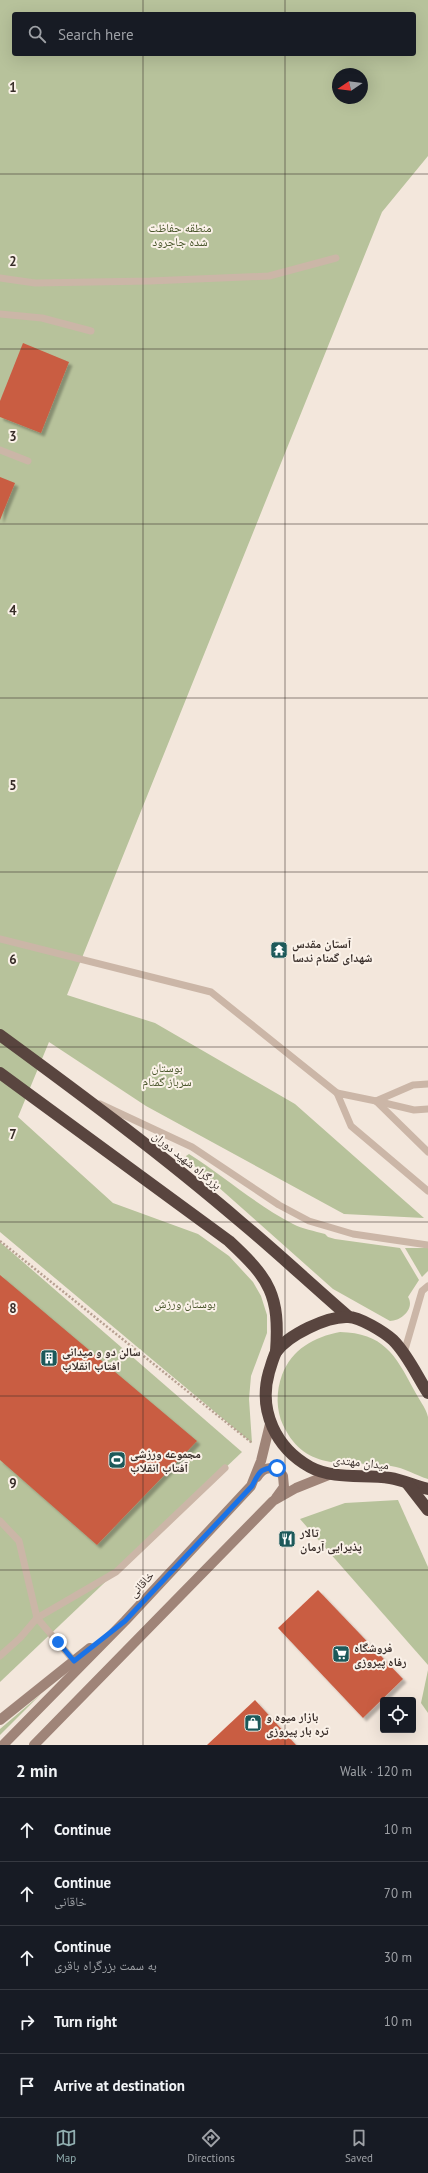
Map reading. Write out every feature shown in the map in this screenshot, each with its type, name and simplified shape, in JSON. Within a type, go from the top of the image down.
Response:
[{"type":"highway","name":"بزرگراه شهید دوران","points":[[0,1035],[83,1096],[241,1222],[349,1317]]},
{"type":"highway","points":[[0,1073],[229,1241],[254,1264],[269,1286],[275,1300],[278,1316],[276,1352]]},
{"type":"highway","points":[[276,1352],[304,1330],[330,1320],[349,1317],[366,1323],[382,1332],[404,1353],[428,1393]]},
{"type":"highway","name":"میدان مهتدی","points":[[276,1352],[266,1383],[266,1403],[270,1424],[280,1442],[294,1457],[311,1468],[331,1474],[391,1478],[428,1489]]},
{"type":"highway","points":[[406,1482],[428,1510]]},
{"type":"main road","name":"خاقانی","points":[[3,1745],[125,1621],[252,1486],[262,1461],[270,1424]]},
{"type":"main road","points":[[34,1745],[273,1501],[284,1487],[283,1476],[277,1468],[267,1468],[261,1471],[252,1486]]},
{"type":"main road","points":[[273,1501],[296,1488],[331,1474]]},
{"type":"main road","points":[[0,1720],[125,1621]]},
{"type":"lane","points":[[0,278],[35,283],[150,281],[269,276],[336,258]]},
{"type":"lane","points":[[0,314],[42,318],[91,331]]},
{"type":"lane","points":[[0,450],[28,461]]},
{"type":"lane","points":[[0,939],[211,992],[337,1093],[352,1126],[428,1191]]},
{"type":"lane","points":[[376,1101],[413,1085],[428,1084]]},
{"type":"lane","points":[[337,1093],[414,1110],[428,1109]]},
{"type":"lane","points":[[83,1096],[192,1147],[266,1197],[309,1221],[353,1234],[428,1245]]},
{"type":"lane","points":[[376,1101],[428,1152]]},
{"type":"lane","points":[[404,1353],[422,1291],[428,1286]]},
{"type":"lane","points":[[0,1656],[20,1638],[37,1618],[116,1572],[225,1468]]},
{"type":"lane","points":[[0,1521],[19,1540],[37,1618],[74,1661]]},
{"type":"path","points":[[0,1241],[252,1444]]},
{"type":"green space","name":"منطقه حفاظت شده جاجرود","points":[[0,0],[428,0],[428,156],[382,212],[67,995],[155,1023],[295,1104],[424,1218],[344,1214],[146,1106],[49,1042],[18,1117],[113,1203],[198,1234],[229,1256],[253,1282],[261,1296],[267,1315],[267,1333],[251,1376],[249,1399],[252,1443],[0,1232]]},
{"type":"green space","points":[[189,1154],[266,1208],[297,1226],[325,1234],[328,1237],[335,1239],[400,1248],[419,1280],[408,1297],[410,1301],[409,1309],[399,1319],[390,1321],[333,1289],[190,1162],[186,1156]]},
{"type":"green space","name":"مجموعه ورزشی آفتاب انقلاب","points":[[0,1242],[242,1452],[0,1682]]},
{"type":"green space","points":[[405,1248],[428,1248],[428,1271],[422,1277]]},
{"type":"green space","points":[[340,1332],[355,1333],[367,1336],[377,1341],[394,1356],[400,1366],[424,1407],[428,1417],[428,1479],[401,1468],[391,1466],[330,1462],[316,1458],[304,1452],[293,1441],[283,1425],[278,1407],[278,1394],[280,1381],[286,1366],[298,1351],[305,1346],[321,1337]]},
{"type":"green space","points":[[398,1500],[428,1567],[428,1665],[300,1519],[345,1503]]},
{"type":"green space","points":[[428,1670],[428,1713],[421,1703]]},
{"type":"green space","points":[[41,1694],[0,1735],[0,1729]]},
{"type":"building","points":[[23,343],[69,362],[41,433],[0,417],[0,401]]},
{"type":"building","points":[[0,477],[15,483],[0,520]]},
{"type":"building","name":"سالن دو و میدانی افتاب انقلاب","points":[[0,1275],[197,1441],[97,1545],[0,1460]]},
{"type":"building","name":"فروشگاه رفاه پیروزی","points":[[318,1590],[403,1679],[385,1697],[380,1697],[380,1701],[363,1718],[278,1628]]},
{"type":"building","name":"بازار میوه و تره بار پیروزی","points":[[255,1700],[296,1745],[207,1745]]},
{"type":"place","name":"آستان مقدس شهدای گمنام ندسا","points":[[279,950]]},
{"type":"place","name":"سالن دو و میدانی افتاب انقلاب","points":[[49,1358]]},
{"type":"place","name":"مجموعه ورزشی آفتاب انقلاب","points":[[117,1460]]},
{"type":"place","name":"تالار پذیرایی آرمان","points":[[287,1539]]},
{"type":"place","name":"فروشگاه رفاه پیروزی","points":[[341,1654]]},
{"type":"place","name":"بازار میوه و تره بار پیروزی","points":[[253,1723]]},
{"type":"route","points":[[58,1642],[74,1661],[125,1621],[252,1486],[261,1471],[267,1468],[277,1468]]},
{"type":"park label","name":"بوستان سرباز گمنام","points":[[167,1074]]},
{"type":"park label","name":"بوستان ورزش","points":[[185,1303]]}]
